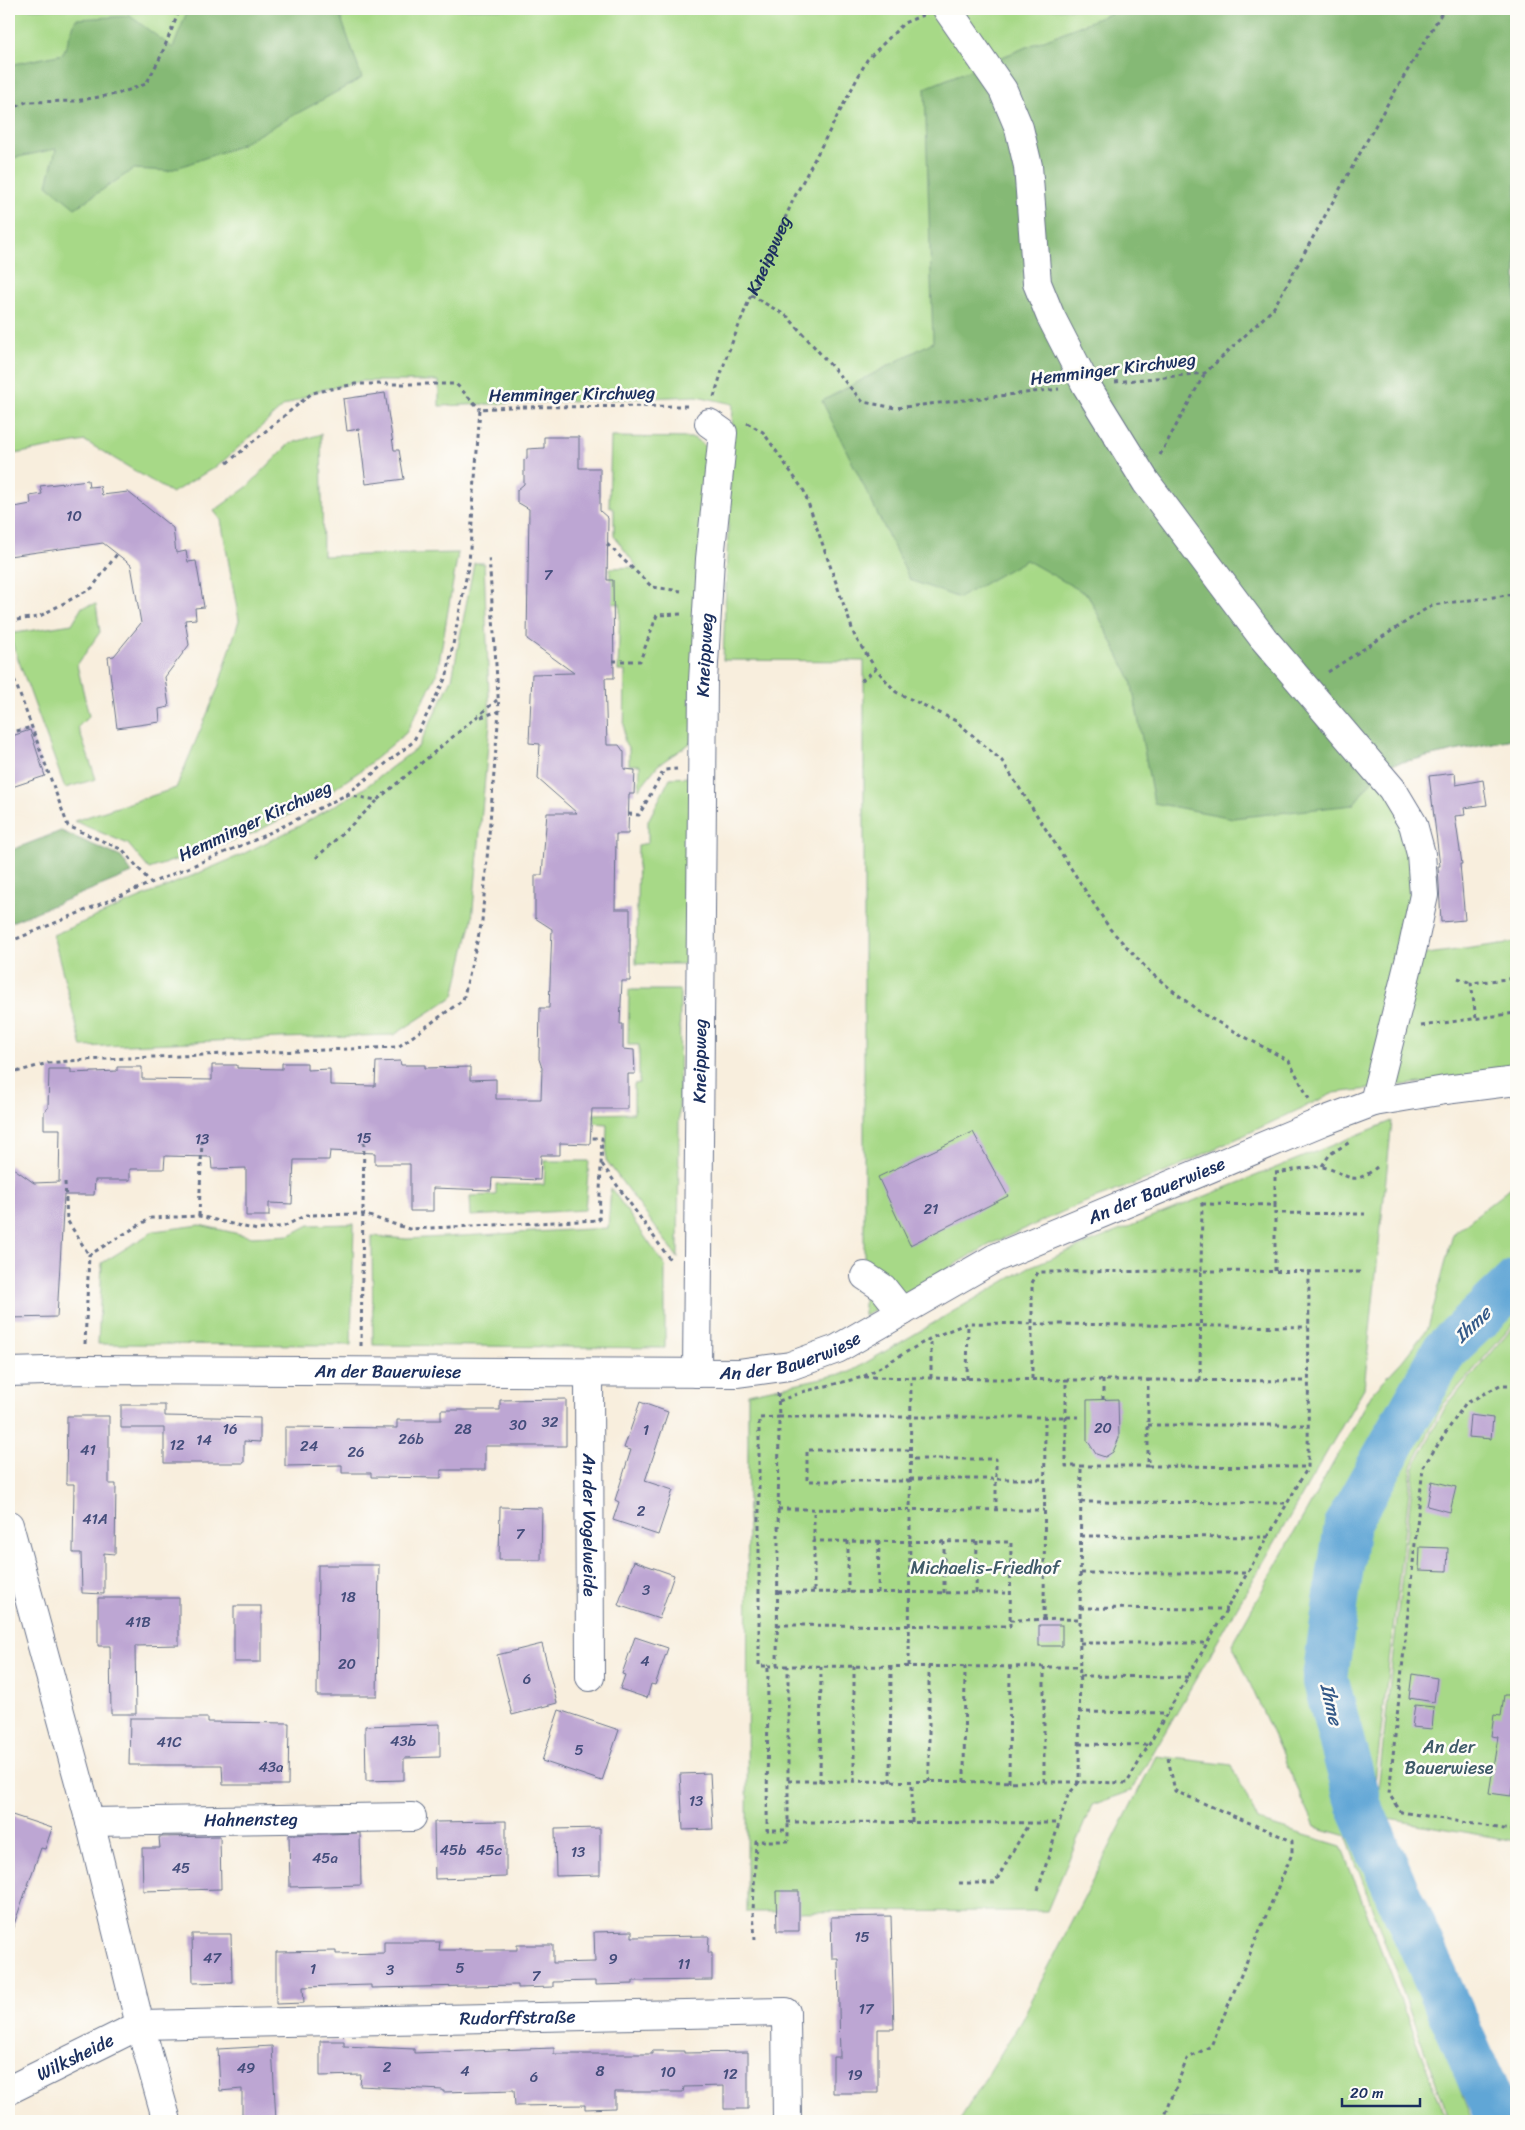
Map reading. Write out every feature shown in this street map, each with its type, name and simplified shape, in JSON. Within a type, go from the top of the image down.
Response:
[{"type":"street","points":[[938,10],[1003,90],[1019,128],[1028,166],[1038,283],[1050,315],[1086,386],[1146,482],[1262,638],[1392,789],[1413,824],[1421,854],[1424,896],[1374,1102]]},
{"type":"street","name":"Kneippweg","points":[[697,1373],[703,681],[710,559],[723,433],[710,414]]},
{"type":"street","name":"An der Bauerwiese","points":[[9,1372],[83,1370],[589,1374],[738,1373],[790,1366],[837,1349],[995,1258],[1321,1122],[1374,1102],[1516,1081]]},
{"type":"street","points":[[865,1276],[883,1288],[902,1312]]},
{"type":"street","name":"An der Vogelweide","points":[[589,1374],[590,1677]]},
{"type":"street","points":[[9,1525],[90,1822],[140,2025],[167,2121]]},
{"type":"street","name":"Hahnensteg","points":[[90,1822],[412,1817]]},
{"type":"street","name":"Rudorffstraße","points":[[140,2025],[786,2012],[786,2121]]},
{"type":"street","name":"Wilksheide","points":[[9,2090],[140,2025]]},
{"type":"path","points":[[9,110],[26,102],[75,101],[117,94],[146,84],[160,58],[180,9]]},
{"type":"path","name":"Hemminger Kirchweg","points":[[751,295],[788,318],[863,402],[896,408],[1205,373],[1273,309],[1384,110],[1444,9]]},
{"type":"path","name":"Kneippweg","points":[[710,414],[726,358],[751,295],[794,198],[867,60],[904,23],[938,10]]},
{"type":"path","points":[[1146,482],[1205,373]]},
{"type":"path","points":[[228,462],[312,393],[355,384],[456,384],[480,409]]},
{"type":"path","name":"Hemminger Kirchweg","points":[[9,942],[257,839],[346,795],[413,742],[447,675],[469,563],[480,409],[510,407],[710,414]]},
{"type":"path","points":[[739,419],[764,432],[804,491],[855,637],[876,669],[896,692],[956,721],[1002,761],[1110,929],[1151,973],[1202,1013],[1289,1060],[1321,1122]]},
{"type":"path","points":[[608,544],[652,587],[682,591]]},
{"type":"path","points":[[9,620],[38,617],[92,588],[117,554]]},
{"type":"path","points":[[9,1074],[48,1063],[81,1060],[398,1047],[463,1000],[482,921],[499,711],[489,556]]},
{"type":"path","points":[[1304,687],[1432,605],[1516,594]]},
{"type":"path","points":[[613,660],[640,661],[657,615],[682,614]]},
{"type":"path","points":[[9,666],[68,826],[123,850],[151,883]]},
{"type":"path","points":[[861,681],[876,669]]},
{"type":"path","points":[[316,858],[377,800],[478,718],[497,700]]},
{"type":"path","points":[[478,718],[499,711]]},
{"type":"path","points":[[9,733],[32,727]]},
{"type":"path","points":[[628,814],[639,814],[664,770],[678,769]]},
{"type":"path","points":[[346,795],[377,800]]},
{"type":"path","points":[[1458,978],[1472,983],[1516,978]]},
{"type":"path","points":[[1472,983],[1476,1018]]},
{"type":"path","points":[[1391,1030],[1516,1013]]},
{"type":"path","points":[[361,1372],[364,1138]]},
{"type":"path","points":[[89,1255],[151,1218],[199,1216],[257,1230],[285,1226],[306,1215],[363,1214],[409,1230],[599,1220],[602,1138],[591,1138]]},
{"type":"path","points":[[199,1216],[202,1139]]},
{"type":"path","points":[[1322,1167],[1330,1154],[1352,1141]]},
{"type":"path","points":[[601,1163],[673,1263]]},
{"type":"path","points":[[1275,1271],[1275,1173],[1322,1167],[1348,1179],[1366,1176],[1377,1167]]},
{"type":"path","points":[[65,1182],[67,1220],[89,1255],[83,1370]]},
{"type":"path","points":[[1200,1199],[1202,1204],[1200,1380]]},
{"type":"path","points":[[1202,1204],[1275,1205]]},
{"type":"path","points":[[1275,1213],[1365,1214]]},
{"type":"path","points":[[1032,1379],[1032,1283],[1038,1272],[1201,1270],[1363,1272]]},
{"type":"path","points":[[788,1781],[1127,1783],[1308,1467],[1309,1271]]},
{"type":"path","points":[[967,1379],[968,1323]]},
{"type":"path","points":[[797,1394],[863,1377],[931,1338],[968,1323],[1308,1327]]},
{"type":"path","points":[[931,1338],[931,1378]]},
{"type":"path","points":[[863,1377],[1308,1381]]},
{"type":"path","points":[[909,1666],[911,1378]]},
{"type":"path","points":[[1066,1380],[1066,1466],[1308,1467]]},
{"type":"path","points":[[1103,1380],[1103,1399]]},
{"type":"path","points":[[1148,1380],[1148,1466]]},
{"type":"path","points":[[1516,1385],[1500,1385],[1465,1404],[1423,1467],[1388,1794],[1401,1812],[1516,1831]]},
{"type":"path","points":[[777,1666],[778,1387]]},
{"type":"path","points":[[1078,1416],[759,1418],[759,1666],[1080,1666]]},
{"type":"path","points":[[1044,1619],[1045,1417]]},
{"type":"path","points":[[1148,1425],[1308,1425]]},
{"type":"path","points":[[910,1450],[807,1450],[807,1481],[1045,1479]]},
{"type":"path","points":[[910,1459],[996,1459],[996,1510]]},
{"type":"path","points":[[1038,1890],[1068,1795],[1079,1782],[1081,1466]]},
{"type":"path","points":[[1081,1502],[1288,1503]]},
{"type":"path","points":[[778,1509],[1044,1510]]},
{"type":"path","points":[[814,1509],[814,1592]]},
{"type":"path","points":[[1081,1536],[1268,1537]]},
{"type":"path","points":[[777,1626],[1010,1626],[1011,1542],[814,1541]]},
{"type":"path","points":[[848,1541],[848,1593]]},
{"type":"path","points":[[878,1593],[879,1541]]},
{"type":"path","points":[[944,1542],[944,1593]]},
{"type":"path","points":[[976,1542],[976,1593]]},
{"type":"path","points":[[1081,1572],[1247,1573]]},
{"type":"path","points":[[778,1592],[1010,1593]]},
{"type":"path","points":[[1080,1608],[1227,1609]]},
{"type":"path","points":[[1010,1620],[1080,1619]]},
{"type":"path","points":[[1080,1643],[1207,1643]]},
{"type":"path","points":[[768,1666],[767,1830],[788,1830]]},
{"type":"path","points":[[755,1940],[753,1912],[756,1841],[788,1841],[788,1666]]},
{"type":"path","points":[[820,1782],[821,1666]]},
{"type":"path","points":[[854,1666],[854,1782]]},
{"type":"path","points":[[890,1782],[891,1666]]},
{"type":"path","points":[[929,1666],[929,1782]]},
{"type":"path","points":[[964,1782],[965,1666]]},
{"type":"path","points":[[1009,1782],[1010,1666]]},
{"type":"path","points":[[1044,1666],[1044,1782]]},
{"type":"path","points":[[1080,1676],[1188,1677]]},
{"type":"path","points":[[1079,1712],[1168,1712]]},
{"type":"path","points":[[1079,1744],[1150,1745]]},
{"type":"path","points":[[1163,2121],[1188,2059],[1211,2046],[1292,1854],[1292,1842],[1175,1791],[1168,1758]]},
{"type":"path","points":[[912,1782],[912,1822]]},
{"type":"path","points":[[788,1822],[1059,1823]]},
{"type":"path","points":[[959,1883],[995,1883],[1029,1823]]},
{"type":"green space","points":[[9,9],[1516,9],[1516,738],[1384,766],[1425,822],[1420,955],[1516,942],[1516,1072],[1334,1093],[1166,1172],[1078,1205],[991,1244],[864,1315],[864,661],[723,660],[733,404],[697,396],[439,406],[439,381],[362,381],[320,390],[284,406],[220,464],[172,493],[85,441],[9,455]]},
{"type":"green space","points":[[188,9],[340,9],[339,12],[362,78],[236,147],[168,171],[134,169],[75,208],[47,185],[56,149],[9,159],[9,65],[63,54],[76,19],[130,16],[173,48]]},
{"type":"green space","points":[[1121,9],[1516,9],[1516,738],[1383,766],[1353,805],[1233,818],[1154,803],[1131,680],[1088,595],[1026,560],[959,598],[910,580],[822,401],[933,342],[925,88]]},
{"type":"green space","points":[[321,434],[323,556],[458,553],[437,674],[406,733],[363,769],[318,800],[254,833],[149,869],[128,844],[74,821],[176,788],[218,688],[239,620],[221,520],[214,511],[247,487],[289,444]]},
{"type":"green space","points":[[611,437],[694,438],[715,453],[695,740],[658,765],[639,789],[640,765],[629,765],[629,749],[624,741],[625,671],[618,671],[620,604],[610,603],[610,568],[637,567],[614,536],[614,510],[609,506]]},
{"type":"green space","points":[[474,563],[484,563],[490,723],[472,920],[454,996],[394,1035],[82,1047],[53,935],[241,855],[299,826],[363,789],[418,747],[452,679]]},
{"type":"green space","points":[[96,604],[100,632],[77,665],[89,716],[78,727],[96,779],[65,788],[9,634],[72,624],[82,607]]},
{"type":"green space","points":[[691,777],[689,964],[636,964],[638,845],[648,843],[648,821],[670,778]]},
{"type":"green space","points":[[61,831],[121,857],[132,873],[9,923],[9,851]]},
{"type":"green space","points":[[629,990],[680,990],[678,1258],[606,1160],[607,1124],[594,1123],[594,1114],[634,1113],[634,1084],[639,1083],[639,1045],[628,1045]]},
{"type":"green space","name":"Michaelis-Friedhof","points":[[1392,1121],[1364,1388],[1131,1791],[1092,1805],[1047,1911],[747,1912],[748,1394],[850,1372],[1029,1267]]},
{"type":"green space","points":[[545,1161],[589,1161],[585,1210],[471,1216],[470,1196],[496,1195],[496,1184],[544,1185]]},
{"type":"green space","points":[[1516,1183],[1516,1273],[1438,1348],[1341,1522],[1319,1679],[1361,1830],[1472,2121],[1450,2121],[1346,1836],[1315,1827],[1232,1644],[1373,1392],[1402,1361],[1428,1328],[1453,1234]]},
{"type":"green space","points":[[611,1188],[665,1266],[665,1348],[373,1345],[372,1236],[407,1239],[608,1228]]},
{"type":"green space","points":[[354,1224],[351,1345],[98,1344],[102,1263],[154,1231],[200,1225],[252,1237],[290,1235],[309,1225]]},
{"type":"green space","points":[[1516,1289],[1516,1321],[1443,1405],[1412,1466],[1373,1800],[1384,1821],[1370,1824],[1331,1677],[1353,1524],[1450,1352]]},
{"type":"green space","name":"An der Bauerwiese","points":[[1516,1324],[1516,1841],[1388,1819],[1377,1798],[1414,1467],[1446,1406]]},
{"type":"green space","points":[[1156,1756],[1232,1765],[1258,1821],[1341,1846],[1447,2121],[959,2121],[1021,2021]]},
{"type":"building","points":[[385,393],[394,450],[399,450],[404,479],[366,484],[359,429],[347,431],[343,399]]},
{"type":"building","points":[[544,437],[579,437],[579,468],[600,468],[600,511],[608,518],[607,580],[613,580],[614,678],[605,678],[607,745],[619,745],[624,752],[624,769],[635,770],[634,794],[629,794],[628,834],[616,834],[615,909],[630,909],[630,981],[622,981],[620,1024],[623,1024],[623,1049],[634,1050],[635,1074],[628,1074],[628,1109],[592,1109],[590,1144],[560,1143],[560,1155],[541,1155],[540,1180],[492,1178],[491,1190],[433,1188],[433,1211],[410,1211],[410,1164],[375,1164],[375,1153],[330,1151],[329,1160],[294,1160],[292,1204],[269,1203],[269,1216],[246,1216],[246,1168],[212,1169],[211,1157],[165,1156],[164,1169],[130,1169],[130,1180],[95,1180],[94,1195],[64,1195],[57,1317],[9,1318],[9,1165],[34,1183],[59,1182],[60,1129],[44,1129],[44,1111],[48,1108],[49,1069],[71,1069],[71,1073],[117,1071],[117,1067],[142,1067],[142,1079],[212,1080],[212,1065],[237,1065],[237,1068],[282,1069],[282,1063],[307,1063],[307,1070],[330,1069],[330,1085],[375,1086],[376,1062],[400,1061],[401,1065],[425,1065],[425,1068],[470,1067],[470,1080],[496,1079],[496,1099],[541,1099],[542,1068],[539,1059],[540,1008],[549,1008],[552,929],[535,918],[535,875],[542,875],[547,813],[577,813],[538,779],[540,744],[529,743],[532,674],[574,673],[527,639],[529,509],[517,502],[517,490],[524,484],[524,460],[527,459],[527,449],[544,448]]},
{"type":"building","points":[[88,480],[89,487],[100,486],[102,495],[128,492],[173,528],[176,553],[186,551],[188,562],[196,561],[204,607],[195,608],[196,619],[185,620],[189,645],[165,677],[169,707],[159,709],[160,722],[117,728],[108,657],[114,656],[141,623],[131,565],[103,543],[9,556],[9,508],[31,504],[30,496],[42,494],[40,486]]},
{"type":"building","points":[[30,730],[45,776],[9,788],[9,737]]},
{"type":"building","points":[[1455,773],[1456,785],[1483,780],[1487,805],[1464,808],[1465,815],[1455,816],[1462,864],[1460,864],[1465,920],[1441,922],[1438,866],[1440,866],[1429,776]]},
{"type":"building","points":[[973,1132],[1008,1196],[910,1245],[878,1177]]},
{"type":"building","points":[[566,1399],[566,1446],[485,1446],[485,1470],[441,1470],[441,1478],[371,1477],[371,1473],[342,1473],[342,1465],[285,1466],[285,1427],[397,1428],[397,1420],[441,1420],[441,1410],[500,1410],[500,1400]]},
{"type":"building","points":[[1118,1399],[1119,1438],[1113,1452],[1105,1457],[1096,1454],[1087,1440],[1087,1400]]},
{"type":"building","points":[[640,1402],[668,1412],[645,1481],[673,1490],[658,1535],[613,1520],[619,1502],[615,1500],[631,1450],[624,1448]]},
{"type":"building","points":[[121,1405],[165,1405],[165,1416],[260,1418],[260,1442],[244,1441],[244,1463],[164,1463],[164,1428],[121,1428]]},
{"type":"building","points":[[1470,1415],[1493,1418],[1491,1439],[1468,1437]]},
{"type":"building","points":[[67,1416],[109,1416],[109,1484],[116,1484],[115,1554],[104,1553],[104,1594],[82,1593],[81,1553],[73,1553],[74,1484],[66,1484]]},
{"type":"building","points":[[1432,1481],[1456,1487],[1450,1512],[1427,1506]]},
{"type":"building","points":[[500,1507],[542,1508],[541,1560],[499,1560]]},
{"type":"building","points":[[1420,1547],[1448,1548],[1447,1571],[1419,1570]]},
{"type":"building","points":[[634,1561],[674,1575],[659,1619],[618,1605]]},
{"type":"building","points":[[318,1565],[379,1565],[377,1696],[317,1696]]},
{"type":"building","points":[[98,1598],[179,1598],[179,1645],[135,1646],[136,1714],[111,1714],[110,1646],[98,1646]]},
{"type":"building","points":[[234,1606],[261,1606],[261,1662],[234,1662]]},
{"type":"building","points":[[1039,1625],[1062,1625],[1062,1646],[1039,1646]]},
{"type":"building","points":[[635,1637],[668,1648],[655,1685],[651,1684],[647,1698],[620,1689],[625,1675],[622,1674]]},
{"type":"building","points":[[542,1644],[557,1703],[512,1715],[497,1655]]},
{"type":"building","points":[[1412,1674],[1437,1678],[1434,1702],[1409,1698]]},
{"type":"building","points":[[1504,1695],[1516,1695],[1516,1760],[1511,1796],[1489,1793],[1498,1737],[1491,1736],[1494,1715],[1501,1716]]},
{"type":"building","points":[[1415,1705],[1434,1707],[1432,1729],[1412,1727]]},
{"type":"building","points":[[559,1710],[619,1730],[602,1781],[542,1761]]},
{"type":"building","points":[[130,1718],[208,1718],[208,1722],[289,1723],[288,1785],[223,1785],[222,1765],[129,1765]]},
{"type":"building","points":[[440,1724],[440,1757],[404,1758],[404,1780],[366,1781],[365,1726]]},
{"type":"building","points":[[710,1773],[713,1829],[683,1830],[680,1774]]},
{"type":"building","points":[[9,1814],[52,1828],[45,1849],[41,1848],[12,1930],[9,1929]]},
{"type":"building","points":[[506,1821],[506,1877],[435,1879],[434,1822]]},
{"type":"building","points":[[600,1828],[600,1875],[556,1876],[555,1829]]},
{"type":"building","points":[[360,1833],[361,1885],[290,1887],[289,1835]]},
{"type":"building","points":[[220,1836],[221,1889],[143,1891],[142,1848],[160,1848],[159,1837]]},
{"type":"building","points":[[776,1891],[799,1891],[799,1931],[777,1931]]},
{"type":"building","points":[[891,1916],[894,2029],[878,2029],[878,2093],[833,2093],[833,2057],[840,2057],[838,1958],[832,1958],[831,1917]]},
{"type":"building","points":[[632,1931],[632,1937],[709,1936],[708,1953],[712,1953],[712,1980],[633,1981],[633,1984],[595,1985],[595,1981],[553,1982],[553,1987],[518,1988],[518,1985],[371,1988],[371,1985],[303,1987],[304,2003],[276,2004],[276,1952],[336,1951],[336,1954],[384,1953],[384,1942],[440,1942],[439,1950],[517,1950],[517,1945],[553,1945],[553,1963],[595,1962],[594,1932]]},
{"type":"building","points":[[192,1934],[231,1934],[232,1982],[193,1983]]},
{"type":"building","points":[[320,2041],[344,2041],[344,2046],[414,2049],[414,2053],[554,2048],[554,2054],[652,2054],[652,2051],[684,2051],[684,2053],[748,2052],[748,2109],[724,2109],[724,2086],[684,2087],[683,2092],[615,2092],[615,2108],[585,2109],[585,2105],[515,2106],[514,2090],[443,2092],[443,2090],[360,2086],[361,2075],[320,2076]]},
{"type":"building","points":[[272,2046],[276,2121],[242,2121],[242,2089],[220,2091],[218,2049]]},
{"type":"waterway","name":"Ihme","points":[[1499,2121],[1359,1806],[1325,1678],[1347,1524],[1445,1350],[1516,1282]]}]
